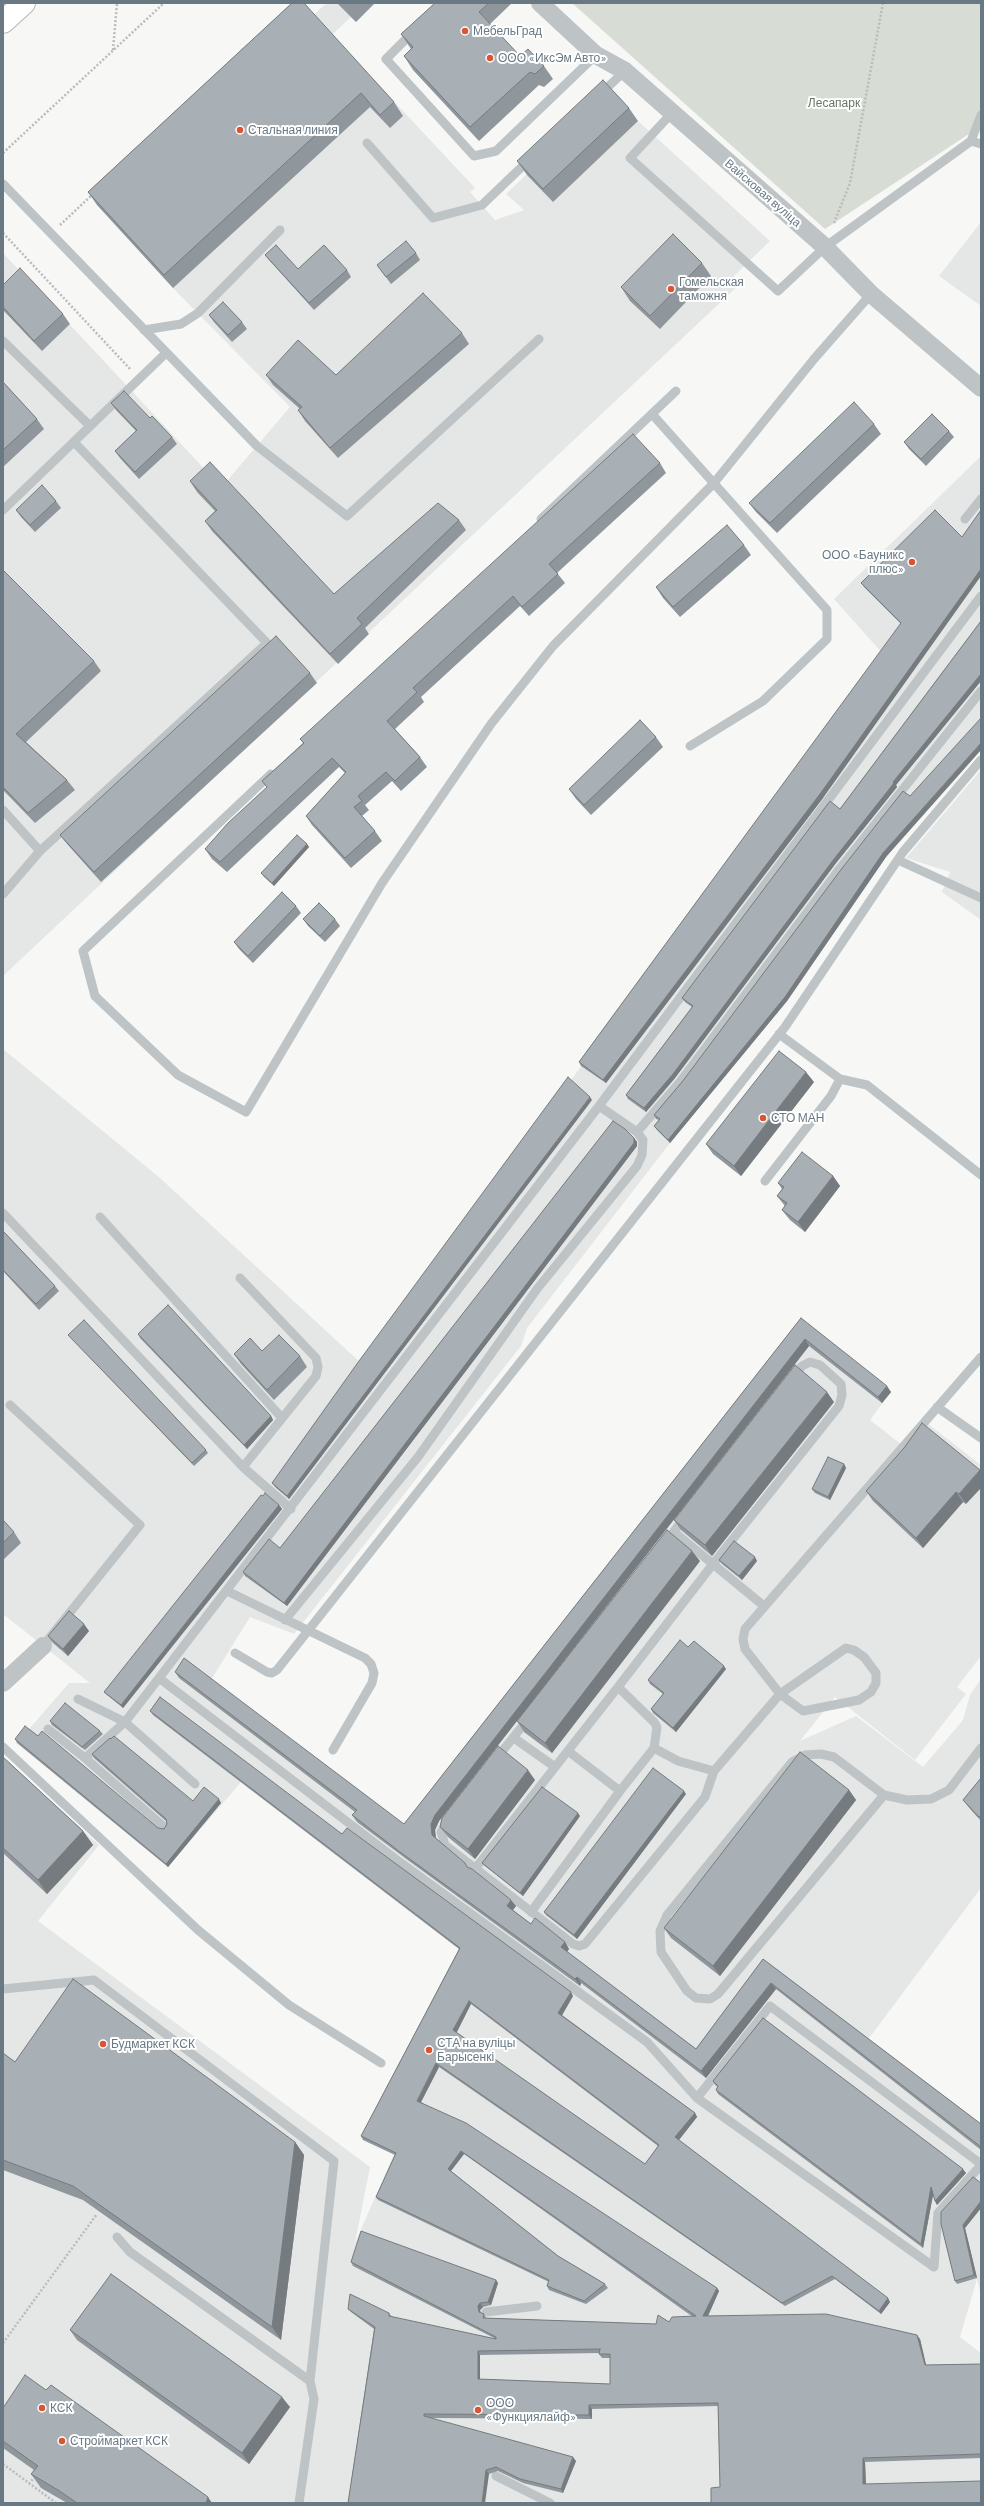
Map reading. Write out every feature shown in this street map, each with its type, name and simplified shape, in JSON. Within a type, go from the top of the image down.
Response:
[{"type":"main road","points":[[3,22],[24,3]]},
{"type":"street","name":"Вайсковая вуліца","points":[[540,3],[596,55],[625,71],[671,114],[825,247],[871,294],[981,388]]},
{"type":"street","points":[[3,1683],[43,1646]]},
{"type":"lane","points":[[422,23],[386,59],[474,156],[496,151],[596,55]]},
{"type":"lane","points":[[590,103],[625,71]]},
{"type":"lane","points":[[671,114],[630,158],[778,291],[825,247],[971,141],[981,115]]},
{"type":"lane","points":[[971,141],[981,144]]},
{"type":"lane","points":[[366,143],[432,218],[482,205],[539,151]]},
{"type":"lane","points":[[3,184],[257,446],[347,516],[539,339]]},
{"type":"lane","points":[[144,330],[181,324],[198,313],[280,230]]},
{"type":"lane","points":[[280,766],[83,951],[95,996],[178,1075],[246,1112],[382,883],[491,724],[554,646],[714,483],[814,359],[871,294]]},
{"type":"lane","points":[[3,341],[90,426]]},
{"type":"lane","points":[[3,510],[166,353]]},
{"type":"lane","points":[[536,524],[676,391]]},
{"type":"lane","points":[[652,414],[827,610],[828,639],[763,701],[690,746]]},
{"type":"lane","points":[[3,894],[40,851],[267,643],[74,442]]},
{"type":"lane","points":[[965,519],[981,499]]},
{"type":"lane","points":[[85,1758],[125,1722],[291,1509],[599,1106],[981,596]]},
{"type":"lane","points":[[637,1132],[680,1082],[841,867],[981,691]]},
{"type":"lane","points":[[235,1653],[272,1673],[307,1631],[779,1034],[898,860],[981,760]]},
{"type":"lane","points":[[3,810],[40,851]]},
{"type":"lane","points":[[898,860],[981,898]]},
{"type":"lane","points":[[779,1034],[840,1079],[867,1085],[981,1175]]},
{"type":"lane","points":[[765,1181],[832,1096],[840,1079]]},
{"type":"lane","points":[[285,1620],[418,1457],[538,1289],[637,1166],[644,1147],[637,1132],[599,1106]]},
{"type":"lane","points":[[3,1213],[243,1467],[291,1509]]},
{"type":"lane","points":[[100,1217],[282,1418]]},
{"type":"lane","points":[[240,1278],[316,1358],[318,1367],[316,1376],[243,1467]]},
{"type":"lane","points":[[454,1812],[444,1825],[441,1832],[442,1840],[475,1869],[573,1944],[579,1946],[585,1944],[704,1797],[714,1771],[780,1694],[846,1648],[854,1650],[864,1657],[876,1673],[876,1683],[871,1692],[859,1700],[831,1707],[803,1710],[780,1694],[745,1649],[743,1639],[744,1629],[981,1357]]},
{"type":"lane","points":[[475,1869],[713,1564],[839,1406],[842,1394],[841,1384],[820,1365],[810,1362],[802,1366],[787,1385]]},
{"type":"lane","points":[[10,1405],[140,1524],[43,1646]]},
{"type":"lane","points":[[937,1408],[981,1438]]},
{"type":"lane","points":[[659,1551],[692,1509]]},
{"type":"lane","points":[[674,1532],[764,1606]]},
{"type":"lane","points":[[227,1591],[365,1658],[371,1664],[374,1673],[372,1683],[333,1750]]},
{"type":"lane","points":[[159,1678],[400,1863],[646,2042],[697,2098],[934,2267],[938,2213],[981,2165],[770,2006],[697,2098]]},
{"type":"lane","points":[[531,1912],[620,1791],[654,1748],[657,1728],[654,1722],[618,1687]]},
{"type":"lane","points":[[78,1699],[125,1722],[195,1784]]},
{"type":"lane","points":[[489,1769],[533,1713]]},
{"type":"lane","points":[[48,1729],[85,1758],[164,1828]]},
{"type":"lane","points":[[514,1738],[555,1767]]},
{"type":"lane","points":[[3,1747],[198,1930],[289,2005],[381,2063]]},
{"type":"lane","points":[[654,1748],[678,1761],[714,1771]]},
{"type":"lane","points":[[884,1795],[718,1994],[710,1999],[696,1998],[687,1991],[661,1952],[660,1931],[667,1915],[792,1762],[805,1755],[821,1754],[834,1757],[884,1795],[907,1800],[931,1800],[949,1790],[981,1748]]},
{"type":"lane","points":[[568,1751],[620,1791]]},
{"type":"lane","points":[[3,1989],[94,1980],[334,2161],[310,2381],[314,2399],[299,2503]]},
{"type":"lane","points":[[117,2237],[130,2252],[310,2381]]},
{"type":"lane","points":[[486,2312],[537,2306]]},
{"type":"lane","points":[[496,2476],[550,2503]]},
{"type":"path","points":[[113,51],[117,3]]},
{"type":"path","points":[[3,153],[164,3]]},
{"type":"path","points":[[825,247],[850,183],[883,3]]},
{"type":"path","points":[[51,234],[97,191]]},
{"type":"path","points":[[3,233],[139,379]]},
{"type":"path","points":[[3,2343],[97,2214]]},
{"type":"path","points":[[3,2464],[56,2503]]},
{"type":"path","points":[[29,2484],[38,2472]]},
{"type":"shaded area","points":[[327,3],[375,3],[356,22],[351,17],[332,35],[475,188],[470,192],[495,220],[524,210],[506,194],[612,93],[638,121],[770,241],[734,276],[740,284],[3,976],[3,253],[212,477],[226,482],[290,407],[173,288],[97,205]]},
{"type":"shaded area","points":[[981,222],[981,306],[939,276]]},
{"type":"shaded area","points":[[981,456],[981,750],[886,857],[787,1001],[670,1143],[527,1328],[521,1346],[294,1634],[250,1617],[211,1680],[408,1830],[805,1324],[891,1392],[870,1420],[906,1448],[927,1423],[981,1465],[981,1656],[957,1687],[966,1694],[915,1760],[835,1697],[800,1741],[856,1716],[923,1767],[963,1720],[970,1695],[981,1679],[981,1888],[867,2041],[981,2127],[981,2295],[977,2279],[960,2337],[981,2353],[981,2503],[3,2503],[3,1758],[99,1845],[38,1921],[370,2167],[355,2243],[394,2154],[484,1980],[491,1973],[241,1782],[168,1867],[17,1743],[69,1683],[90,1683],[3,1614],[3,1049],[160,1178],[362,1364],[884,655],[834,599]]},
{"type":"shaded area","points":[[981,770],[981,920],[942,892],[950,872],[906,858]]},
{"type":"green space","name":"Лесапарк","points":[[572,3],[981,3],[981,126],[825,229]]},
{"type":"building","points":[[292,3],[304,3],[394,102],[380,115],[361,93],[164,275],[88,192]]},
{"type":"building","points":[[435,3],[489,3],[479,12],[520,56],[528,49],[544,66],[535,74],[530,72],[470,127],[404,56],[413,47],[401,34]]},
{"type":"building","points":[[603,80],[629,108],[543,189],[517,161]]},
{"type":"building","points":[[673,234],[702,263],[650,316],[621,287]]},
{"type":"building","points":[[406,241],[416,253],[386,277],[377,265]]},
{"type":"building","points":[[276,245],[298,269],[324,245],[347,270],[309,303],[265,255]]},
{"type":"building","points":[[20,268],[63,314],[34,341],[3,307],[3,285]]},
{"type":"building","points":[[423,293],[462,333],[330,448],[298,410],[302,407],[266,375],[298,340],[336,375]]},
{"type":"building","points":[[223,302],[242,322],[228,335],[209,315]]},
{"type":"building","points":[[3,382],[37,419],[3,450]]},
{"type":"building","points":[[124,391],[150,418],[152,416],[172,437],[135,472],[115,451],[137,430],[111,403]]},
{"type":"building","points":[[854,402],[874,424],[770,523],[749,503]]},
{"type":"building","points":[[932,414],[949,431],[921,459],[904,442]]},
{"type":"building","points":[[633,434],[660,463],[549,564],[558,574],[522,607],[513,596],[413,688],[417,692],[387,721],[420,757],[395,781],[386,772],[358,796],[362,801],[354,807],[375,831],[345,858],[306,816],[346,772],[332,758],[220,862],[205,849],[228,823],[267,787],[262,781],[304,743],[300,739]]},
{"type":"building","points":[[210,462],[334,594],[438,503],[459,520],[357,618],[362,624],[330,654],[205,521],[217,510],[190,481]]},
{"type":"building","points":[[42,485],[56,501],[30,525],[16,510]]},
{"type":"building","points":[[935,510],[962,537],[981,510],[981,569],[820,794],[603,1080],[579,1062],[901,623],[861,583]]},
{"type":"building","points":[[727,525],[744,545],[673,607],[656,587]]},
{"type":"building","points":[[3,570],[94,661],[16,734],[67,780],[28,813],[3,787]]},
{"type":"building","points":[[981,621],[981,674],[893,782],[894,783],[834,859],[673,1074],[644,1108],[626,1095],[693,1006],[682,998],[830,801],[840,809]]},
{"type":"building","points":[[276,636],[310,673],[94,872],[60,835]]},
{"type":"building","points":[[981,718],[981,743],[883,853],[785,997],[668,1140],[654,1126],[660,1119],[654,1115],[682,1082],[843,867],[903,791],[910,796]]},
{"type":"building","points":[[640,720],[656,737],[584,805],[569,789]]},
{"type":"building","points":[[297,835],[307,844],[272,883],[261,873]]},
{"type":"building","points":[[282,892],[296,906],[248,956],[234,942]]},
{"type":"building","points":[[319,903],[335,919],[320,936],[303,919]]},
{"type":"building","name":"СТО МАН","points":[[779,1051],[806,1072],[734,1166],[706,1144]]},
{"type":"building","points":[[568,1077],[590,1097],[287,1496],[272,1483],[359,1361]]},
{"type":"building","points":[[613,1121],[625,1129],[634,1138],[634,1143],[284,1603],[243,1572],[269,1539],[280,1548]]},
{"type":"building","points":[[802,1152],[833,1176],[798,1222],[782,1210],[787,1203],[777,1196],[784,1187],[778,1183]]},
{"type":"building","points":[[3,1231],[55,1286],[36,1304],[3,1270]]},
{"type":"building","points":[[168,1305],[271,1416],[244,1445],[138,1334]]},
{"type":"building","points":[[801,1318],[887,1386],[878,1397],[805,1339],[435,1815],[431,1824],[432,1835],[465,1863],[467,1867],[472,1869],[511,1900],[507,1906],[531,1924],[535,1918],[565,1942],[561,1947],[696,2049],[763,1959],[981,2124],[981,2147],[771,1983],[701,2071],[577,1977],[575,1979],[400,1852],[352,1815],[357,1810],[175,1672],[184,1658],[404,1824]]},
{"type":"building","points":[[84,1320],[206,1450],[192,1463],[68,1335]]},
{"type":"building","points":[[279,1335],[300,1356],[267,1390],[234,1354],[250,1338],[262,1351]]},
{"type":"building","points":[[795,1365],[827,1392],[705,1545],[674,1520]]},
{"type":"building","points":[[922,1423],[980,1470],[959,1494],[956,1492],[916,1538],[866,1491],[904,1448]]},
{"type":"building","points":[[828,1457],[844,1464],[828,1497],[812,1489]]},
{"type":"building","points":[[265,1493],[279,1505],[121,1705],[104,1692],[261,1495],[263,1496]]},
{"type":"building","points":[[3,1520],[14,1532],[3,1543]]},
{"type":"building","points":[[667,1530],[692,1551],[545,1743],[517,1721]]},
{"type":"building","points":[[734,1541],[755,1557],[739,1576],[719,1560]]},
{"type":"building","points":[[69,1611],[84,1624],[63,1649],[48,1636]]},
{"type":"building","points":[[680,1640],[688,1647],[694,1641],[724,1666],[673,1728],[651,1709],[664,1693],[648,1680]]},
{"type":"building","points":[[160,1697],[342,1834],[347,1828],[571,1992],[558,2013],[695,2113],[675,2137],[888,2298],[879,2311],[832,2276],[782,2303],[436,2063],[417,2101],[466,2123],[717,2288],[703,2316],[826,2314],[917,2335],[925,2365],[981,2364],[981,2454],[863,2458],[863,2484],[981,2481],[981,2503],[711,2503],[711,2488],[720,2487],[718,2403],[589,2405],[589,2415],[424,2414],[424,2416],[573,2457],[561,2489],[520,2479],[496,2467],[486,2470],[482,2503],[348,2503],[375,2327],[348,2309],[350,2294],[389,2313],[389,2316],[496,2339],[496,2337],[351,2262],[361,2231],[496,2280],[488,2302],[480,2303],[478,2306],[479,2312],[484,2314],[483,2318],[656,2324],[658,2315],[669,2322],[672,2317],[696,2316],[461,2151],[448,2169],[558,2256],[605,2284],[584,2301],[547,2286],[549,2280],[376,2197],[396,2153],[361,2136],[460,1948],[150,1711]],"holes":[[[469,2001],[659,2145],[645,2164],[453,2030]],[[600,2349],[599,2354],[610,2354],[610,2384],[478,2379],[478,2351]]]},
{"type":"building","points":[[65,1703],[100,1731],[82,1747],[50,1721]]},
{"type":"building","points":[[25,1726],[38,1736],[42,1731],[158,1828],[164,1829],[167,1824],[166,1819],[92,1754],[110,1738],[111,1739],[114,1736],[193,1801],[204,1787],[219,1799],[166,1864],[15,1739]]},
{"type":"building","points":[[498,1746],[528,1770],[468,1849],[440,1827],[442,1818]]},
{"type":"building","points":[[800,1752],[849,1790],[713,1966],[664,1928]]},
{"type":"building","points":[[3,1757],[83,1831],[38,1880],[3,1848]]},
{"type":"building","points":[[653,1768],[684,1791],[574,1935],[544,1912]]},
{"type":"building","points":[[981,1778],[981,1815],[979,1817],[963,1800]]},
{"type":"building","points":[[542,1787],[578,1813],[520,1893],[482,1863]]},
{"type":"building","points":[[73,1979],[295,2142],[272,2327],[73,2186],[3,2160],[3,2053],[15,2062]]},
{"type":"building","points":[[763,2018],[963,2169],[935,2201],[931,2187],[921,2244],[716,2090],[718,2086],[713,2081]]},
{"type":"building","points":[[973,2177],[981,2183],[981,2201],[963,2225],[974,2275],[955,2281],[941,2224],[941,2212]]},
{"type":"building","points":[[111,2274],[282,2397],[242,2453],[70,2330]]},
{"type":"building","name":"Строймаркет КСК","points":[[25,2375],[46,2390],[51,2385],[208,2497],[206,2503],[77,2503],[31,2474],[38,2466],[3,2441],[3,2408]]},
{"type":"place","name":"МебельГрад","points":[[465,31]]},
{"type":"place","name":"ООО «ИксЭм Авто»","points":[[490,58]]},
{"type":"place","name":"Стальная линия","points":[[240,130]]},
{"type":"place","name":"Гомельская таможня","points":[[671,289]]},
{"type":"place","name":"ООО «Бауникс плюс»","points":[[912,562]]},
{"type":"place","name":"СТО МАН","points":[[763,1118]]},
{"type":"place","name":"Будмаркет КСК","points":[[103,2044]]},
{"type":"place","name":"СТА на вуліцы Барысенкі","points":[[429,2050]]},
{"type":"place","name":"КСК","points":[[42,2408]]},
{"type":"place","name":"ООО «Функциялайф»","points":[[478,2410]]},
{"type":"place","name":"Строймаркет КСК","points":[[62,2441]]}]
